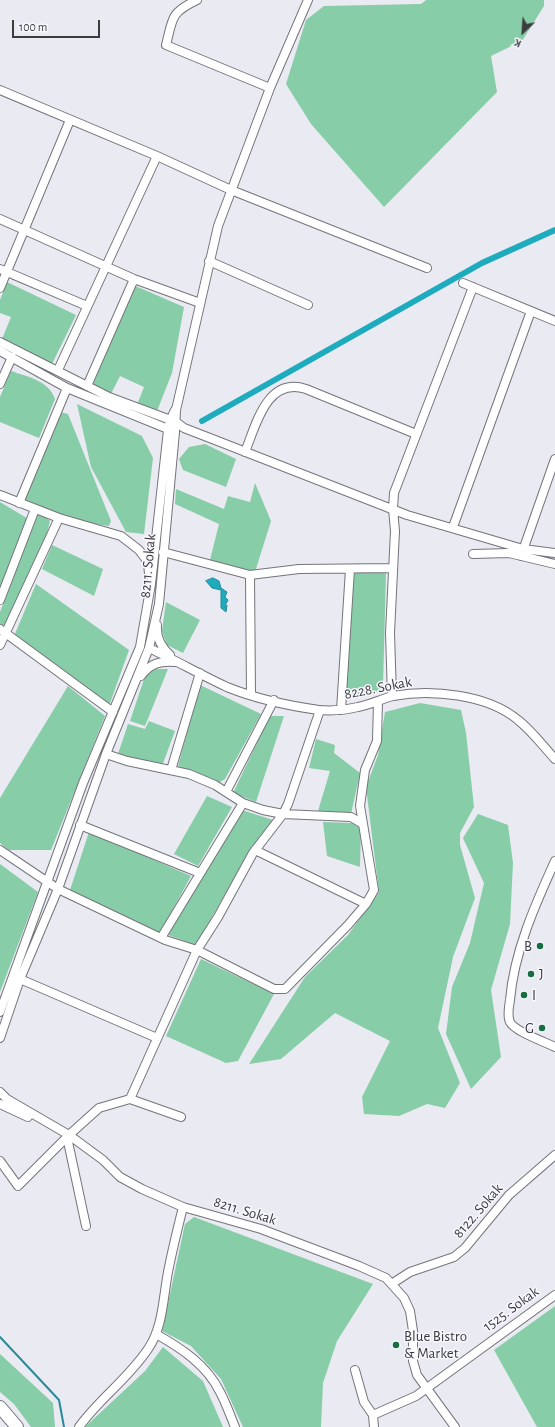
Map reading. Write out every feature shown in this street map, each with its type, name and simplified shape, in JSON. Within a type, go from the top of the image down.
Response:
[{"type":"highway","points":[[0,1407],[17,1427]]},
{"type":"street","points":[[197,0],[181,7],[175,15],[166,45],[270,88]]},
{"type":"street","points":[[0,1012],[83,783],[140,647],[151,584],[173,421],[218,226],[270,88],[308,0]]},
{"type":"street","points":[[0,90],[157,156],[231,190],[427,268]]},
{"type":"street","points":[[0,288],[4,271],[70,120]]},
{"type":"street","points":[[58,370],[157,156]]},
{"type":"street","points":[[0,219],[134,279],[200,303]]},
{"type":"street","points":[[209,261],[308,305]]},
{"type":"street","points":[[4,271],[87,306]]},
{"type":"street","points":[[87,386],[134,279]]},
{"type":"street","points":[[464,283],[555,321]]},
{"type":"street","points":[[392,696],[390,633],[395,532],[393,509],[394,493],[473,286]]},
{"type":"street","points":[[453,527],[531,311]]},
{"type":"street","points":[[0,342],[109,397],[173,421],[184,428],[393,509],[453,527],[555,564]]},
{"type":"street","points":[[0,351],[67,388],[172,431],[184,428]]},
{"type":"street","points":[[0,384],[12,357]]},
{"type":"street","points":[[245,452],[264,404],[272,396],[283,389],[290,387],[306,389],[416,434]]},
{"type":"street","points":[[19,502],[67,388]]},
{"type":"street","name":"8211. Sokak","points":[[20,979],[58,889],[106,754],[149,648],[159,604],[172,431]]},
{"type":"street","points":[[522,552],[555,459]]},
{"type":"street","points":[[0,495],[59,518],[121,536],[139,550],[148,562],[151,584]]},
{"type":"street","points":[[0,600],[35,509]]},
{"type":"street","points":[[0,645],[3,631],[59,518]]},
{"type":"street","points":[[163,552],[250,575],[299,569],[393,568]]},
{"type":"street","points":[[472,554],[522,552],[555,553]]},
{"type":"street","points":[[341,710],[350,569]]},
{"type":"street","points":[[250,575],[251,694]]},
{"type":"street","points":[[159,604],[156,632],[162,648],[178,662]]},
{"type":"street","points":[[3,631],[112,712]]},
{"type":"street","name":"8228. Sokak","points":[[149,648],[228,687],[274,700],[320,710],[341,710],[358,707],[392,696],[416,693],[446,694],[487,703],[504,710],[518,720],[555,759]]},
{"type":"street","points":[[133,686],[146,668],[160,661],[178,662]]},
{"type":"street","points":[[171,770],[200,673]]},
{"type":"street","points":[[226,792],[274,700]]},
{"type":"street","points":[[0,850],[58,889],[161,938],[197,950],[274,989],[285,989],[348,925],[366,904],[374,890],[360,806],[365,770],[377,741],[378,701]]},
{"type":"street","points":[[130,1099],[197,950],[218,917],[255,850],[283,814],[288,804],[320,710]]},
{"type":"street","points":[[106,754],[127,761],[171,770],[203,779],[243,803],[263,810],[283,814],[351,817],[363,824]]},
{"type":"street","points":[[161,938],[243,803]]},
{"type":"street","points":[[80,825],[200,873]]},
{"type":"street","points":[[255,850],[366,904]]},
{"type":"street","points":[[555,861],[520,948],[510,994],[510,1022],[517,1028],[555,1047]]},
{"type":"street","points":[[0,1038],[20,979],[157,1038]]},
{"type":"street","name":"8211. Sokak","points":[[0,1092],[7,1099],[82,1145],[102,1160],[120,1177],[142,1189],[183,1207],[262,1229],[359,1266],[386,1278],[393,1283],[404,1298],[410,1311],[413,1331],[413,1361],[417,1375],[425,1389],[455,1427]]},
{"type":"street","points":[[0,1161],[18,1186],[68,1136],[99,1108],[130,1099],[181,1117]]},
{"type":"street","points":[[0,1104],[68,1136]]},
{"type":"street","points":[[68,1136],[86,1226]]},
{"type":"street","name":"8122. Sokak","points":[[393,1283],[410,1272],[454,1256],[465,1248],[509,1195],[555,1155]]},
{"type":"street","points":[[79,1427],[91,1412],[124,1380],[148,1349],[156,1334],[183,1207]]},
{"type":"street","name":"1525. Sokak","points":[[373,1414],[416,1396],[555,1295]]},
{"type":"street","points":[[156,1334],[179,1347],[210,1376],[220,1392],[235,1427]]},
{"type":"street","points":[[355,1370],[364,1402],[373,1414],[374,1427]]},
{"type":"green space","points":[[426,0],[544,0],[544,6],[522,41],[491,56],[497,92],[384,207],[311,124],[286,84],[306,20],[324,6],[421,4]]},
{"type":"green space","points":[[7,282],[76,315],[52,364],[2,339],[11,317],[0,313],[0,300]]},
{"type":"green space","points":[[133,285],[184,307],[172,373],[157,411],[137,405],[144,387],[120,376],[111,394],[93,385]]},
{"type":"green space","points":[[11,371],[31,377],[42,383],[48,387],[55,399],[39,438],[0,422],[0,397]]},
{"type":"green space","points":[[77,404],[142,436],[153,458],[144,534],[126,532],[91,467]]},
{"type":"green space","points":[[60,412],[68,414],[111,521],[109,526],[75,521],[21,503]]},
{"type":"green space","points":[[205,444],[236,459],[226,487],[183,470],[179,459],[189,447]]},
{"type":"green space","points":[[255,483],[271,521],[255,572],[210,560],[219,524],[175,504],[176,489],[224,509],[228,496],[250,502]]},
{"type":"green space","points":[[0,502],[30,520],[0,591]]},
{"type":"green space","points":[[38,514],[44,516],[50,521],[47,534],[6,628],[0,624],[0,612]]},
{"type":"green space","points":[[52,545],[103,569],[94,596],[42,569]]},
{"type":"green space","points":[[386,572],[383,686],[381,690],[343,700],[354,573]]},
{"type":"green space","points":[[36,584],[129,650],[109,706],[14,636]]},
{"type":"green space","points":[[166,602],[200,620],[183,653],[167,645],[162,631]]},
{"type":"green space","points":[[151,669],[168,669],[145,726],[130,721],[146,673]]},
{"type":"green space","points":[[200,685],[261,714],[225,779],[218,783],[178,766]]},
{"type":"green space","points":[[68,686],[105,716],[51,850],[9,850],[0,843],[0,798]]},
{"type":"green space","points":[[420,703],[461,710],[466,733],[474,807],[460,833],[460,845],[475,898],[453,957],[438,1028],[460,1083],[445,1108],[427,1104],[399,1116],[364,1114],[362,1097],[390,1041],[335,1013],[281,1059],[249,1064],[305,977],[348,935],[379,892],[366,787],[378,755],[385,712]]},
{"type":"green space","points":[[270,716],[284,716],[256,802],[233,793]]},
{"type":"green space","points":[[149,721],[175,731],[162,766],[118,754],[128,724],[145,729]]},
{"type":"green space","points":[[316,739],[335,745],[334,753],[360,773],[351,814],[318,811],[330,771],[309,768]]},
{"type":"green space","points":[[207,796],[232,807],[198,866],[174,854]]},
{"type":"green space","points":[[242,810],[273,820],[252,847],[196,945],[168,935]]},
{"type":"green space","points":[[478,814],[508,825],[513,863],[510,924],[491,990],[501,1057],[471,1089],[446,1034],[452,987],[470,943],[484,883],[463,838]]},
{"type":"green space","points":[[323,822],[352,823],[361,829],[360,867],[327,856]]},
{"type":"green space","points":[[89,832],[191,876],[160,933],[70,890]]},
{"type":"green space","points":[[0,864],[38,892],[0,992]]},
{"type":"green space","points":[[201,959],[274,994],[238,1061],[226,1063],[166,1036]]},
{"type":"green space","points":[[194,1217],[373,1284],[337,1341],[323,1383],[321,1427],[243,1427],[221,1379],[191,1346],[162,1331],[185,1224]]},
{"type":"green space","points":[[555,1306],[555,1427],[537,1427],[494,1350]]},
{"type":"green space","points":[[163,1347],[203,1381],[223,1427],[85,1427],[145,1371]]},
{"type":"green space","points":[[0,1354],[53,1403],[55,1427],[31,1427],[14,1404],[0,1392]]},
{"type":"water","points":[[213,578],[219,581],[221,588],[227,592],[225,597],[228,600],[225,606],[225,608],[227,605],[226,612],[221,608],[221,590],[212,588],[206,581]]},
{"type":"waterway","points":[[202,421],[482,263],[555,230]]},
{"type":"waterway","points":[[0,1337],[59,1400],[64,1427]]},
{"type":"place","name":"B","points":[[540,946]]},
{"type":"place","name":"J","points":[[531,974]]},
{"type":"place","name":"I","points":[[524,995]]},
{"type":"place","name":"G","points":[[542,1028]]},
{"type":"place","name":"Blue Bistro & Market","points":[[396,1345]]}]
